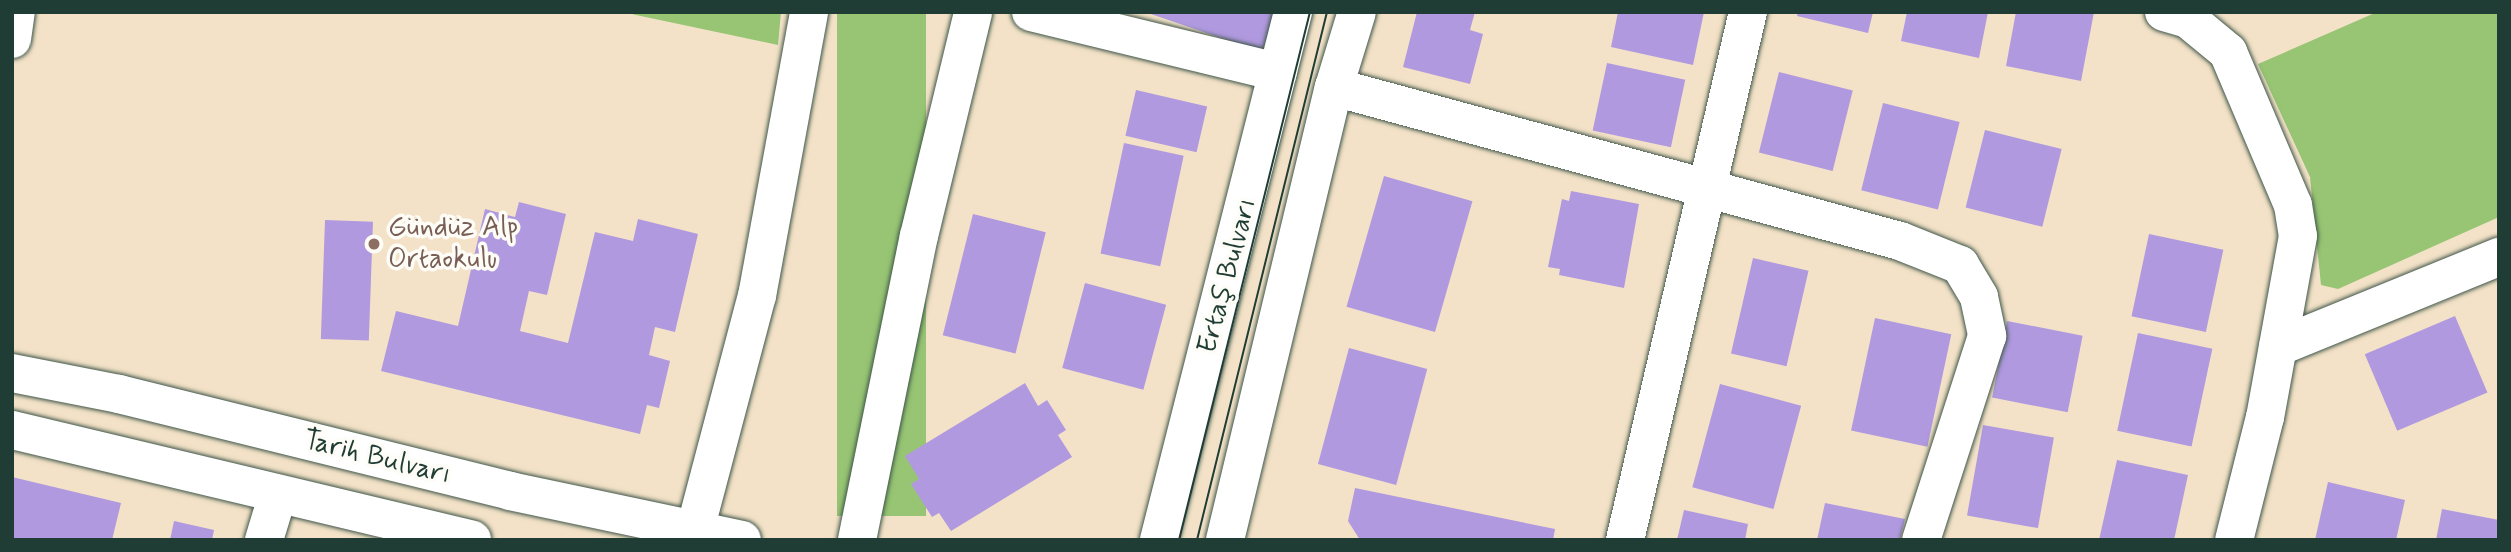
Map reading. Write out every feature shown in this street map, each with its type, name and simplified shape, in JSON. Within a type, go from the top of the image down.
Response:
[{"type":"street","points":[[12,39],[16,12]]},
{"type":"street","points":[[695,530],[757,296],[808,12]]},
{"type":"street","points":[[857,540],[919,236],[973,12]]},
{"type":"street","points":[[1031,12],[1278,72]]},
{"type":"street","name":"Ertaş Bulvarı","points":[[1159,540],[1293,12]]},
{"type":"street","name":"Ertaş Bulvarı","points":[[1225,540],[1334,88],[1357,12]]},
{"type":"street","points":[[1625,540],[1748,12]]},
{"type":"street","points":[[2164,12],[2188,19],[2228,52],[2293,205],[2298,236],[2265,417],[2234,540]]},
{"type":"street","points":[[1334,88],[1900,240],[1960,265],[1979,297],[1987,336],[1921,540]]},
{"type":"street","points":[[2278,347],[2499,257]]},
{"type":"street","name":"Tarih Bulvarı","points":[[12,373],[119,394],[510,491],[742,540]]},
{"type":"street","points":[[12,430],[194,471],[472,540]]},
{"type":"street","points":[[264,540],[278,494]]},
{"type":"green space","points":[[625,12],[781,12],[778,45],[636,15]]},
{"type":"green space","points":[[837,12],[926,12],[926,516],[837,516]]},
{"type":"green space","points":[[2377,12],[2499,12],[2499,217],[2338,289],[2321,285],[2310,177],[2258,64]]},
{"type":"building","points":[[1145,12],[1275,12],[1262,52]]},
{"type":"building","points":[[1417,12],[1475,12],[1470,30],[1483,34],[1470,84],[1403,67]]},
{"type":"building","points":[[1618,12],[1704,12],[1693,65],[1611,47]]},
{"type":"building","points":[[1798,12],[1873,12],[1868,33],[1797,16]]},
{"type":"building","points":[[1907,12],[1988,12],[1979,58],[1901,41]]},
{"type":"building","points":[[2016,12],[2094,12],[2081,81],[2006,66]]},
{"type":"building","points":[[1607,63],[1685,80],[1671,147],[1593,130]]},
{"type":"building","points":[[1779,72],[1853,90],[1833,171],[1759,153]]},
{"type":"building","points":[[1136,90],[1207,106],[1197,152],[1125,136]]},
{"type":"building","points":[[1883,103],[1960,122],[1938,209],[1861,190]]},
{"type":"building","points":[[1985,130],[2062,149],[2042,227],[1966,208]]},
{"type":"building","points":[[1124,143],[1184,156],[1160,266],[1101,254]]},
{"type":"building","points":[[1384,176],[1472,201],[1435,332],[1347,307]]},
{"type":"building","points":[[1571,191],[1639,204],[1624,288],[1559,275],[1560,269],[1548,267],[1562,199],[1569,201]]},
{"type":"building","points":[[519,202],[566,214],[547,295],[529,291],[520,331],[568,343],[595,232],[633,241],[638,219],[698,234],[675,332],[655,327],[649,355],[670,361],[659,408],[647,405],[640,434],[381,371],[396,311],[458,326],[485,209],[515,217]]},
{"type":"building","points":[[973,214],[1046,232],[1016,353],[943,335]]},
{"type":"building","points":[[325,220],[373,222],[369,341],[321,339]]},
{"type":"building","points":[[2149,234],[2223,250],[2206,332],[2132,316]]},
{"type":"building","points":[[1753,258],[1809,271],[1786,366],[1731,353]]},
{"type":"building","points":[[1085,283],[1166,305],[1143,390],[1062,368]]},
{"type":"building","points":[[2455,316],[2487,392],[2397,431],[2365,354]]},
{"type":"building","points":[[1875,318],[1951,334],[1927,447],[1851,430]]},
{"type":"building","points":[[2007,321],[2083,336],[2068,412],[1992,398]]},
{"type":"building","points":[[2138,333],[2212,349],[2192,447],[2117,431]]},
{"type":"building","points":[[1349,348],[1427,369],[1396,485],[1318,464]]},
{"type":"building","points":[[1025,383],[1038,406],[1047,400],[1066,430],[1058,435],[1072,457],[951,531],[939,513],[932,517],[911,484],[919,479],[905,456]]},
{"type":"building","points":[[1720,384],[1801,406],[1773,509],[1692,487]]},
{"type":"building","points":[[1983,425],[2054,438],[2038,528],[1967,516]]},
{"type":"building","points":[[2117,460],[2188,475],[2174,540],[2099,540]]},
{"type":"building","points":[[12,477],[121,503],[112,540],[12,540]]},
{"type":"building","points":[[2328,482],[2405,500],[2396,540],[2315,540]]},
{"type":"building","points":[[1355,488],[1555,529],[1553,540],[1360,540],[1348,521]]},
{"type":"building","points":[[1825,503],[1905,519],[1900,540],[1817,540]]},
{"type":"building","points":[[2442,509],[2499,520],[2499,540],[2436,540]]},
{"type":"building","points":[[1684,510],[1748,524],[1745,540],[1677,540]]},
{"type":"building","points":[[174,521],[214,530],[212,540],[170,540]]},
{"type":"tram line","points":[[1179,540],[1310,12]]},
{"type":"tram line","points":[[1197,540],[1327,12]]},
{"type":"place","name":"Gündüz Alp Ortaokulu","points":[[374,244]]}]
